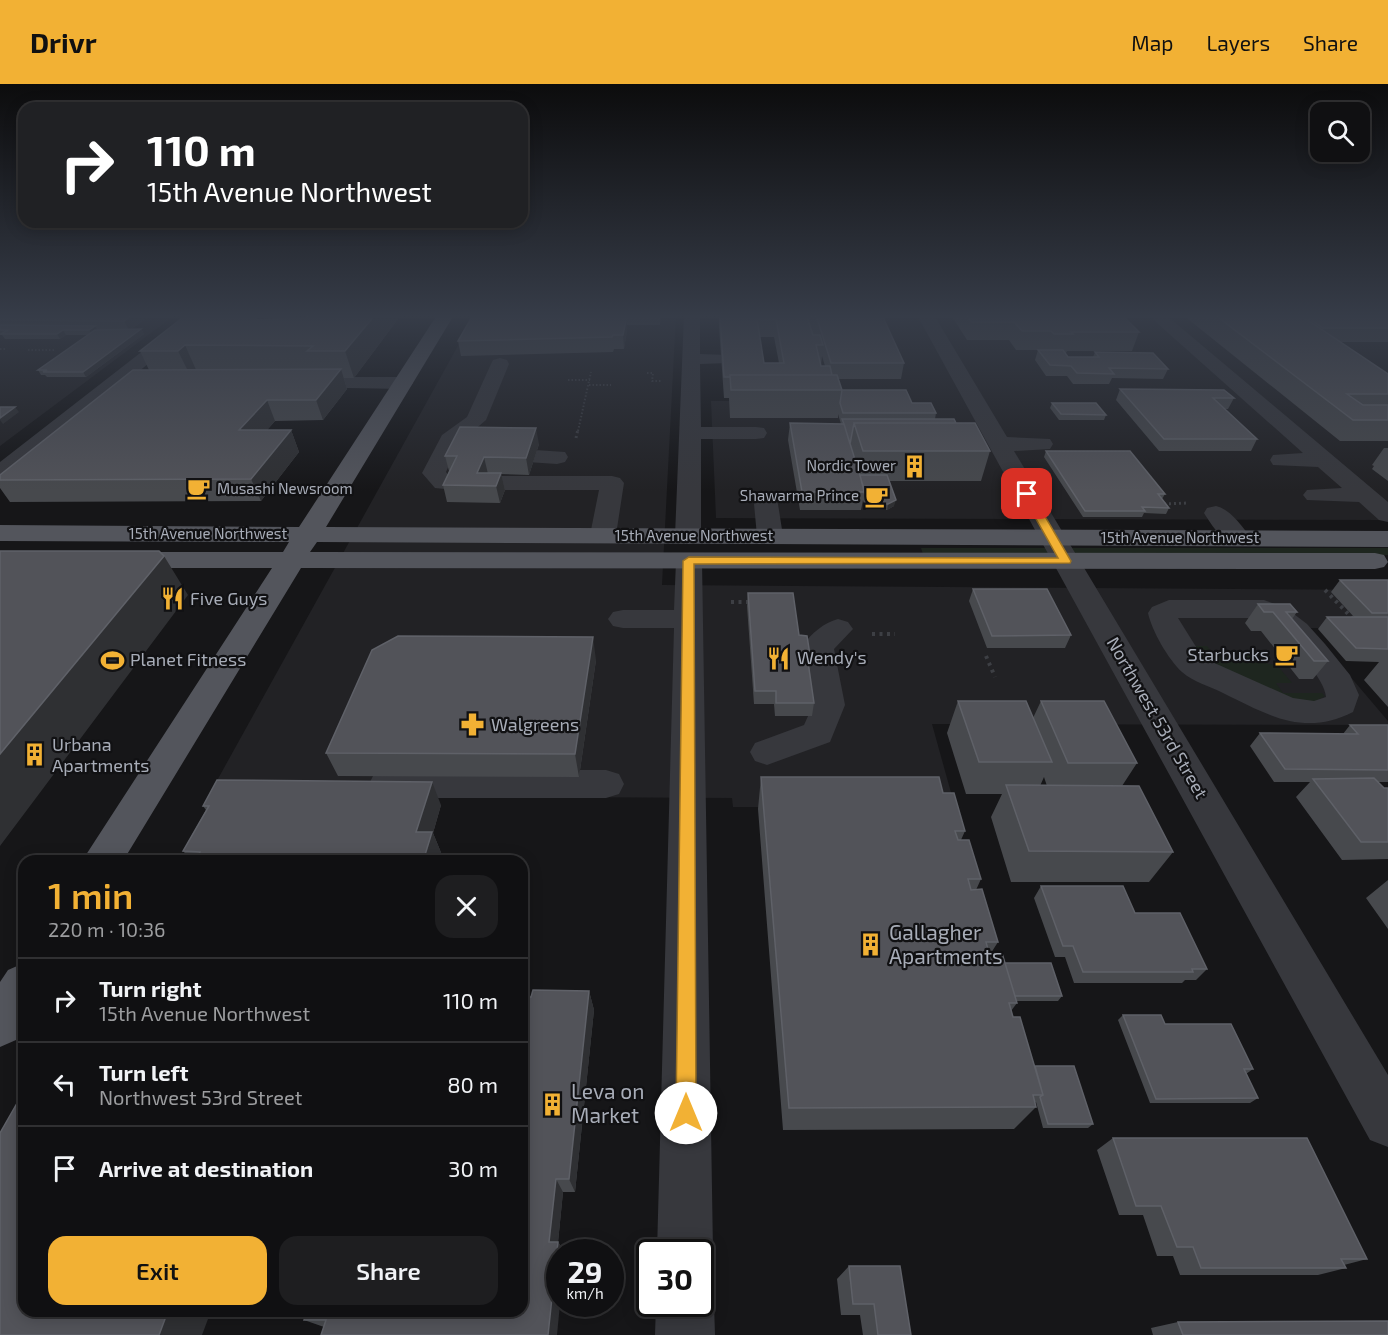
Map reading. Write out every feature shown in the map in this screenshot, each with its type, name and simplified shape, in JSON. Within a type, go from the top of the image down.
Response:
[{"type":"main road","points":[[106,855],[409,373]]},
{"type":"main road","name":"15th Avenue Northwest","points":[[0,533],[300,547],[1059,549],[1238,538],[1388,538]]},
{"type":"main road","name":"15th Avenue Northwest","points":[[94,560],[300,547],[603,536],[688,548],[770,536],[1388,561]]},
{"type":"main road","points":[[0,1024],[18,996]]},
{"type":"street","points":[[0,473],[126,373]]},
{"type":"street","points":[[456,483],[443,483],[434,473],[449,457],[450,440],[476,420],[496,373]]},
{"type":"street","points":[[686,1239],[691,373]]},
{"type":"street","name":"Northwest 53rd Street","points":[[958,373],[1388,1122]]},
{"type":"street","points":[[1223,373],[1388,515]]},
{"type":"street","points":[[279,383],[403,383]]},
{"type":"street","points":[[113,384],[139,384]]},
{"type":"street","points":[[689,433],[756,433]]},
{"type":"street","points":[[999,444],[1042,444]]},
{"type":"street","points":[[535,457],[557,457]]},
{"type":"street","points":[[1281,460],[1323,460]]},
{"type":"street","points":[[484,483],[612,483],[603,536]]},
{"type":"street","points":[[1315,495],[1364,495]]},
{"type":"street","points":[[766,504],[770,536]]},
{"type":"street","points":[[1205,508],[1238,538]]},
{"type":"street","points":[[1169,609],[1210,609],[1264,609],[1277,614],[1287,622],[1339,683],[1343,695],[1341,704],[1332,711],[1299,712],[1279,706],[1193,665],[1164,620],[1162,613],[1169,609]]},
{"type":"street","points":[[623,620],[688,620]]},
{"type":"street","points":[[767,752],[818,733],[829,705],[819,646],[852,631]]},
{"type":"street","points":[[355,783],[606,784]]},
{"type":"street","points":[[685,1317],[685,1335]]},
{"type":"path","points":[[576,439],[591,373]]},
{"type":"path","points":[[653,373],[652,381],[662,381]]},
{"type":"path","points":[[568,380],[590,380]]},
{"type":"path","points":[[589,385],[611,385]]},
{"type":"path","points":[[1170,503],[1205,508]]},
{"type":"path","points":[[1325,590],[1361,627]]},
{"type":"path","points":[[731,602],[762,602]]},
{"type":"path","points":[[852,631],[895,634]]},
{"type":"path","points":[[987,656],[995,677]]},
{"type":"shaded area","points":[[0,373],[97,373],[0,446]]},
{"type":"shaded area","points":[[443,373],[673,373],[662,585],[1388,590],[1388,628],[1309,628],[1388,721],[1388,725],[932,724],[955,807],[733,807],[732,798],[209,795]]},
{"type":"shaded area","points":[[824,373],[1388,373],[1388,520],[716,518],[711,401],[832,401]]},
{"type":"shaded area","points":[[921,548],[1388,548],[1388,555],[923,554]]},
{"type":"shaded area","points":[[1195,646],[1207,646],[1211,651],[1259,651],[1268,664],[1277,665],[1292,683],[1276,683],[1283,693],[1322,693],[1325,696],[1314,702],[1290,704],[1207,660],[1195,651]]},
{"type":"building","points":[[129,373],[337,373],[316,400],[267,400],[239,430],[291,430],[251,479],[0,480],[0,475]]},
{"type":"building","points":[[724,373],[832,375],[730,375],[730,377],[724,377]]},
{"type":"building","points":[[1292,373],[1388,374],[1388,394],[1347,394],[1363,405],[1388,405],[1388,420],[1353,420]]},
{"type":"building","points":[[730,375],[837,375],[842,390],[731,390]]},
{"type":"building","points":[[1120,389],[1224,390],[1234,398],[1213,398],[1257,439],[1164,439]]},
{"type":"building","points":[[842,390],[906,390],[912,403],[931,403],[936,413],[843,413],[840,403]]},
{"type":"building","points":[[1052,403],[1096,403],[1106,415],[1061,414]]},
{"type":"building","points":[[0,407],[15,407],[0,418]]},
{"type":"building","points":[[842,419],[954,419],[956,423],[854,423],[850,444]]},
{"type":"building","points":[[790,423],[844,424],[865,492],[802,492]]},
{"type":"building","points":[[854,423],[975,423],[990,451],[863,451]]},
{"type":"building","points":[[460,427],[536,428],[526,458],[484,457],[477,473],[501,473],[496,486],[443,485],[457,456],[445,456]]},
{"type":"building","points":[[1046,451],[1130,451],[1165,494],[1158,494],[1169,508],[1142,507],[1145,511],[1085,511]]},
{"type":"building","name":"Shawarma Prince","points":[[860,475],[887,475],[896,500],[888,504],[867,504]]},
{"type":"building","points":[[0,551],[159,551],[164,556],[0,754]]},
{"type":"building","points":[[1340,580],[1388,580],[1388,613],[1372,613]]},
{"type":"building","points":[[973,589],[1047,589],[1071,635],[992,636]]},
{"type":"building","name":"Wendy's","points":[[748,593],[793,593],[799,635],[807,636],[810,655],[807,655],[814,703],[776,703],[776,691],[755,691]]},
{"type":"building","points":[[1258,604],[1290,604],[1297,612],[1286,612],[1328,661],[1314,661],[1273,612],[1264,612]]},
{"type":"building","points":[[1327,617],[1388,617],[1388,649],[1356,648]]},
{"type":"building","name":"Walgreens","points":[[398,636],[593,637],[575,754],[326,753],[372,650]]},
{"type":"building","points":[[958,701],[1026,701],[1052,762],[979,762]]},
{"type":"building","points":[[1041,701],[1104,701],[1137,763],[1068,763]]},
{"type":"building","points":[[1350,725],[1388,725],[1388,770],[1285,769],[1260,733],[1358,734]]},
{"type":"building","name":"Gallagher Apartments","points":[[761,777],[939,777],[943,793],[954,793],[965,831],[955,831],[958,840],[969,840],[981,879],[968,879],[971,890],[982,889],[998,942],[986,942],[989,953],[1002,953],[1017,1003],[1009,1003],[1013,1017],[1020,1017],[1043,1095],[1033,1095],[1036,1107],[789,1108]]},
{"type":"building","points":[[1374,778],[1384,788],[1388,788],[1388,842],[1361,842],[1313,779]]},
{"type":"building","points":[[217,780],[432,782],[416,832],[432,832],[425,855],[198,855],[200,852],[183,851],[209,806],[203,806]]},
{"type":"building","points":[[1006,785],[1139,786],[1173,852],[1029,851]]},
{"type":"building","points":[[1041,886],[1123,886],[1135,913],[1180,913],[1207,969],[1192,969],[1193,972],[1083,972],[1073,946],[1063,946]]},
{"type":"building","points":[[1005,963],[1051,963],[1062,996],[1015,996]]},
{"type":"building","name":"Leva on Market","points":[[533,990],[589,991],[569,1179],[556,1179],[549,1239],[546,1239],[546,1317],[550,1317],[548,1335],[321,1335],[326,1320],[304,1320],[305,1317],[528,1317],[528,997],[531,997]]},
{"type":"building","points":[[1123,1015],[1161,1015],[1165,1024],[1231,1024],[1253,1069],[1244,1069],[1258,1098],[1156,1099]]},
{"type":"building","points":[[1035,1066],[1074,1066],[1093,1124],[1048,1124],[1040,1097],[1043,1095]]},
{"type":"building","points":[[18,1102],[18,1317],[166,1317],[159,1335],[0,1335],[0,1133]]},
{"type":"building","points":[[1113,1138],[1307,1138],[1367,1259],[1341,1259],[1346,1268],[1201,1268],[1193,1247],[1177,1247],[1161,1206],[1136,1206]]},
{"type":"building","points":[[849,1266],[900,1266],[911,1335],[878,1335],[874,1304],[853,1304]]},
{"type":"building","points":[[1388,1321],[1388,1335],[1183,1335],[1178,1322]]},
{"type":"place","name":"Nordic Tower","points":[[914,466]]},
{"type":"place","name":"Musashi Newsroom","points":[[199,489]]},
{"type":"place","name":"Shawarma Prince","points":[[877,496]]},
{"type":"place","name":"Five Guys","points":[[172,599]]},
{"type":"place","name":"Starbucks","points":[[1287,655]]},
{"type":"place","name":"Wendy's","points":[[779,658]]},
{"type":"place","name":"Planet Fitness","points":[[112,660]]},
{"type":"place","name":"Walgreens","points":[[473,725]]},
{"type":"place","name":"Urbana Apartments","points":[[34,755]]},
{"type":"place","name":"Gallagher Apartments","points":[[871,945]]},
{"type":"place","name":"Leva on Market","points":[[553,1104]]},
{"type":"route","points":[[686,1113],[689,561],[1066,561],[1027,494]]}]
